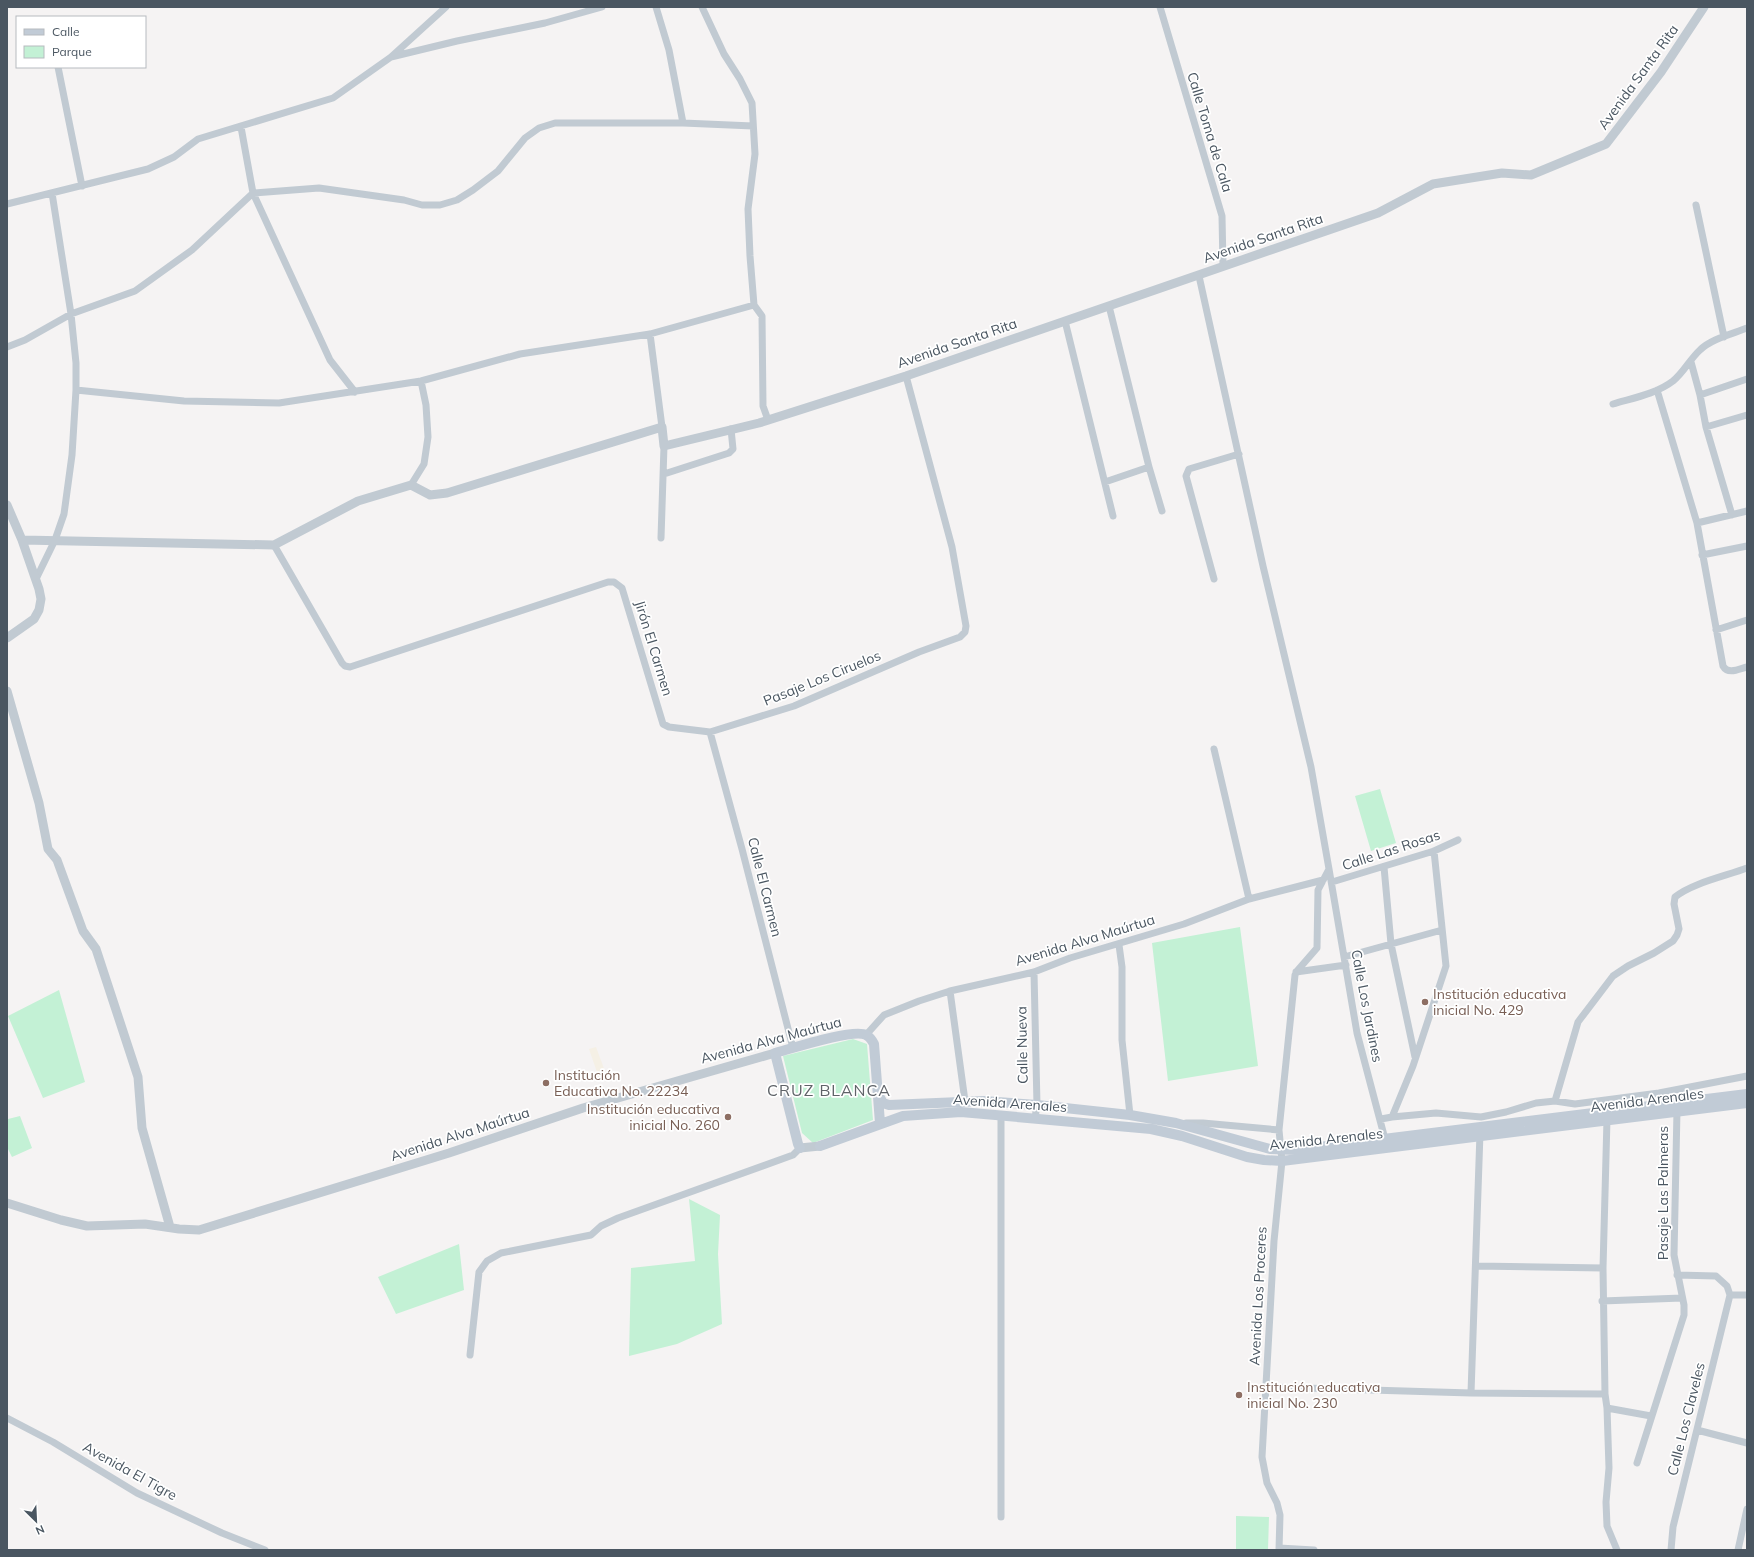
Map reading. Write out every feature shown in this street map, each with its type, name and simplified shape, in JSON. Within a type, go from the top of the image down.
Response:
[{"type":"main road","name":"Avenida Alva Maúrtua","points":[[775,1053],[851,1033],[866,1035]]},
{"type":"main road","points":[[866,1035],[871,1038],[874,1044],[880,1123]]},
{"type":"main road","points":[[775,1053],[800,1148]]},
{"type":"main road","name":"Avenida Arenales","points":[[879,1096],[883,1103],[889,1105],[965,1101],[1036,1104],[1130,1115],[1176,1123],[1270,1149],[1295,1150],[1386,1143]]},
{"type":"main road","name":"Avenida Arenales","points":[[820,1146],[880,1123],[903,1116],[961,1112],[1150,1129],[1182,1136],[1247,1157],[1282,1161],[1386,1143],[1480,1131],[1607,1120],[1677,1110],[1747,1096]]},
{"type":"main road","points":[[1480,1131],[1747,1096]]},
{"type":"street","points":[[7,204],[148,169],[174,157],[198,139],[333,98],[391,57],[446,7]]},
{"type":"street","points":[[391,57],[457,41],[545,23],[598,7]]},
{"type":"street","points":[[656,7],[669,50],[683,123]]},
{"type":"street","points":[[702,7],[724,54],[746,89],[752,103],[755,154],[748,209],[750,256],[754,305],[762,316],[762,406],[768,420]]},
{"type":"street","name":"Calle Toma de Cala","points":[[1160,7],[1222,216],[1224,266]]},
{"type":"street","name":"Avenida Santa Rita","points":[[664,446],[768,420],[906,376],[1199,276],[1380,212],[1433,184],[1502,172],[1531,175],[1606,144],[1662,72],[1704,7]]},
{"type":"street","points":[[58,68],[82,186]]},
{"type":"street","points":[[7,347],[24,340],[71,314],[135,291],[192,250],[253,193],[319,188],[404,200],[422,205],[440,205],[457,200],[472,190],[498,171],[525,138],[539,128],[555,123],[683,123],[753,126]]},
{"type":"street","points":[[241,127],[253,193],[330,360],[355,392]]},
{"type":"street","points":[[36,579],[55,540],[65,506],[72,455],[76,390],[76,363],[71,314],[52,193]]},
{"type":"street","points":[[1696,205],[1724,337]]},
{"type":"street","name":"Calle Los Jardines","points":[[1199,276],[1263,566],[1311,767],[1358,1033],[1386,1143]]},
{"type":"street","points":[[76,390],[184,401],[279,403],[421,381],[520,354],[650,334],[754,305]]},
{"type":"street","points":[[1109,306],[1149,467],[1162,512]]},
{"type":"street","points":[[1065,321],[1113,516]]},
{"type":"street","points":[[1613,404],[1657,390],[1673,381],[1699,351],[1707,345],[1724,337],[1746,331]]},
{"type":"street","points":[[650,334],[664,446],[661,538]]},
{"type":"street","points":[[1691,362],[1700,395],[1706,427],[1732,515]]},
{"type":"street","name":"Pasaje Los Ciruelos","points":[[663,724],[710,732],[794,706],[919,652],[960,637],[964,634],[966,626],[952,547],[906,376]]},
{"type":"street","points":[[1700,395],[1747,379]]},
{"type":"street","points":[[22,540],[274,545],[358,501],[411,485],[424,464],[428,437],[426,405],[421,381]]},
{"type":"street","points":[[1657,390],[1697,523],[1724,669],[1730,671],[1747,667]]},
{"type":"street","points":[[1706,427],[1747,415]]},
{"type":"street","points":[[411,485],[430,496],[447,493],[662,427]]},
{"type":"street","points":[[664,474],[729,453],[733,448],[731,430]]},
{"type":"street","points":[[1214,579],[1186,472],[1189,469],[1239,454]]},
{"type":"street","points":[[1105,482],[1149,467]]},
{"type":"street","points":[[7,505],[22,540],[36,579],[41,599],[39,610],[34,619],[7,638]]},
{"type":"street","points":[[1697,523],[1747,511]]},
{"type":"street","name":"Jirón El Carmen","points":[[274,545],[342,662],[345,666],[350,667],[608,582],[614,582],[622,588],[663,724]]},
{"type":"street","points":[[1702,555],[1747,546]]},
{"type":"street","points":[[1716,630],[1747,620]]},
{"type":"street","points":[[7,691],[39,803],[48,849],[57,860],[83,931],[96,948],[138,1077],[142,1128],[170,1227]]},
{"type":"street","name":"Calle El Carmen","points":[[710,732],[742,849],[793,1048]]},
{"type":"street","points":[[1214,749],[1248,899]]},
{"type":"street","name":"Calle Las Rosas","points":[[1332,882],[1434,851],[1458,840]]},
{"type":"street","points":[[1392,1117],[1413,1066],[1446,966],[1434,851]]},
{"type":"street","points":[[1384,867],[1391,944],[1415,1057]]},
{"type":"street","points":[[1555,1102],[1578,1022],[1613,976],[1673,941],[1677,935],[1679,929],[1674,904],[1675,897],[1680,893],[1701,884],[1747,868]]},
{"type":"street","points":[[1296,972],[1317,948],[1318,890],[1329,869]]},
{"type":"street","name":"Avenida Alva Maúrtua","points":[[866,1035],[872,1027],[888,1013],[950,991],[1034,972],[1070,958],[1119,945],[1184,924],[1248,899],[1323,880]]},
{"type":"street","points":[[1344,957],[1442,930]]},
{"type":"street","points":[[1119,945],[1122,967],[1122,1040],[1130,1115]]},
{"type":"street","points":[[1296,972],[1346,965]]},
{"type":"street","name":"Calle Nueva","points":[[1034,972],[1035,1118]]},
{"type":"street","name":"Avenida Los Proceres","points":[[1279,1549],[1280,1516],[1277,1503],[1267,1483],[1262,1457],[1274,1241],[1282,1161],[1279,1130],[1296,972]]},
{"type":"street","points":[[950,991],[965,1101]]},
{"type":"street","name":"Avenida Alva Maúrtua","points":[[7,1202],[61,1220],[87,1226],[146,1224],[199,1230],[449,1154],[583,1108],[775,1053]]},
{"type":"street","points":[[1381,1119],[1436,1113],[1481,1117],[1506,1112],[1536,1103],[1555,1102],[1574,1104],[1659,1093],[1747,1076]]},
{"type":"street","name":"Pasaje Las Palmeras","points":[[1637,1463],[1684,1315],[1674,1255],[1677,1110]]},
{"type":"street","points":[[1000,1115],[1001,1517]]},
{"type":"street","points":[[1607,1120],[1602,1301],[1609,1482],[1606,1502],[1607,1526],[1617,1550]]},
{"type":"street","points":[[1176,1123],[1203,1123],[1279,1130]]},
{"type":"street","points":[[1471,1393],[1480,1131]]},
{"type":"street","points":[[470,1355],[479,1272],[487,1261],[501,1252],[591,1235],[602,1226],[618,1218],[793,1155],[800,1148],[820,1146]]},
{"type":"street","points":[[1476,1266],[1603,1268]]},
{"type":"street","points":[[1677,1275],[1716,1276],[1727,1286],[1730,1295],[1747,1295]]},
{"type":"street","name":"Calle Los Claveles","points":[[1671,1550],[1673,1527],[1730,1295]]},
{"type":"street","points":[[1602,1301],[1682,1298]]},
{"type":"street","points":[[1266,1387],[1471,1393],[1605,1394]]},
{"type":"street","points":[[1607,1408],[1651,1416]]},
{"type":"street","name":"Avenida El Tigre","points":[[7,1418],[53,1442],[137,1493],[222,1533],[264,1550]]},
{"type":"street","points":[[1697,1430],[1747,1443]]},
{"type":"street","points":[[1738,1550],[1747,1509]]},
{"type":"street","points":[[1279,1549],[1314,1550]]},
{"type":"green space","points":[[1380,789],[1396,843],[1371,851],[1355,796]]},
{"type":"green space","points":[[1240,927],[1258,1066],[1168,1081],[1152,943]]},
{"type":"green space","points":[[59,990],[85,1082],[43,1098],[8,1016]]},
{"type":"green space","points":[[853,1039],[867,1044],[873,1120],[813,1143],[802,1133],[783,1056]]},
{"type":"green space","points":[[7,1116],[8,1119],[20,1116],[32,1148],[12,1157],[7,1147]]},
{"type":"green space","points":[[689,1199],[720,1215],[718,1254],[722,1324],[677,1344],[629,1356],[631,1268],[695,1261]]},
{"type":"green space","points":[[459,1244],[464,1290],[396,1314],[378,1277]]},
{"type":"green space","points":[[1236,1516],[1269,1517],[1268,1550],[1236,1550]]},
{"type":"sand","points":[[596,1047],[606,1074],[599,1078],[589,1049]]},
{"type":"place","name":"Institución educativa inicial No. 429","points":[[1425,1002]]},
{"type":"place","name":"Institución Educativa No. 22234","points":[[546,1083]]},
{"type":"place","name":"Institución educativa inicial No. 260","points":[[728,1117]]},
{"type":"place","name":"Institución educativa inicial No. 230","points":[[1239,1395]]},
{"type":"district","name":"CRUZ BLANCA","points":[[829,1090]]}]
